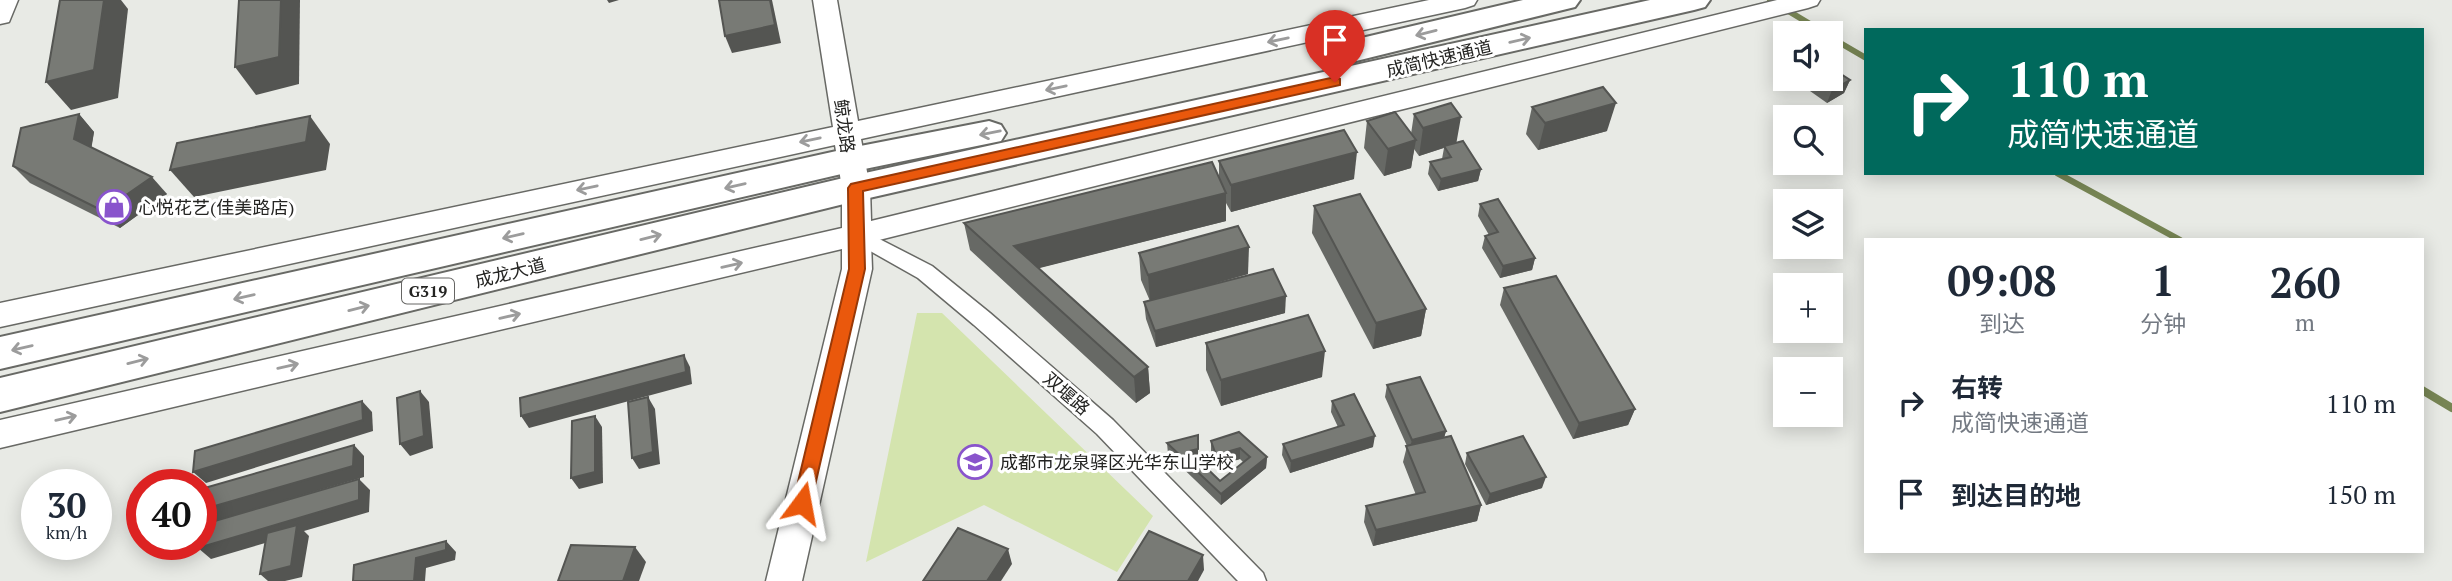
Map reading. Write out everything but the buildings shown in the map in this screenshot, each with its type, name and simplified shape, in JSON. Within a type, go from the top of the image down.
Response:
[{"type":"highway","name":"成简快速通道","points":[[851,160],[1111,109],[1564,0]]},
{"type":"highway","name":"成简快速通道","points":[[851,160],[1127,130],[1694,0]]},
{"type":"highway","name":"成龙大道","points":[[0,353],[851,160]]},
{"type":"highway","name":"成龙大道","points":[[0,395],[851,160]]},
{"type":"street","points":[[0,16],[6,0]]},
{"type":"street","name":"鲸龙路","points":[[784,581],[857,269],[851,160],[825,0]]},
{"type":"street","points":[[0,315],[851,160],[1465,0]]},
{"type":"street","points":[[0,434],[742,263],[1808,0]]},
{"type":"street","name":"双堰路","points":[[856,234],[925,272],[1105,426],[1254,581]]},
{"type":"green space","points":[[917,313],[942,313],[1153,516],[1117,572],[984,505],[866,562]]},
{"type":"waterway","points":[[1770,0],[1805,21]]},
{"type":"waterway","points":[[1843,45],[1864,57]]},
{"type":"waterway","points":[[2061,175],[2176,238]]},
{"type":"waterway","points":[[2424,391],[2452,408]]},
{"type":"place","name":"心悦花艺(佳美路店)","points":[[114,207]]},
{"type":"place","name":"成都市龙泉驿区光华东山学校","points":[[975,462]]},
{"type":"route","points":[[802,503],[857,269],[856,188],[1335,82]]}]
